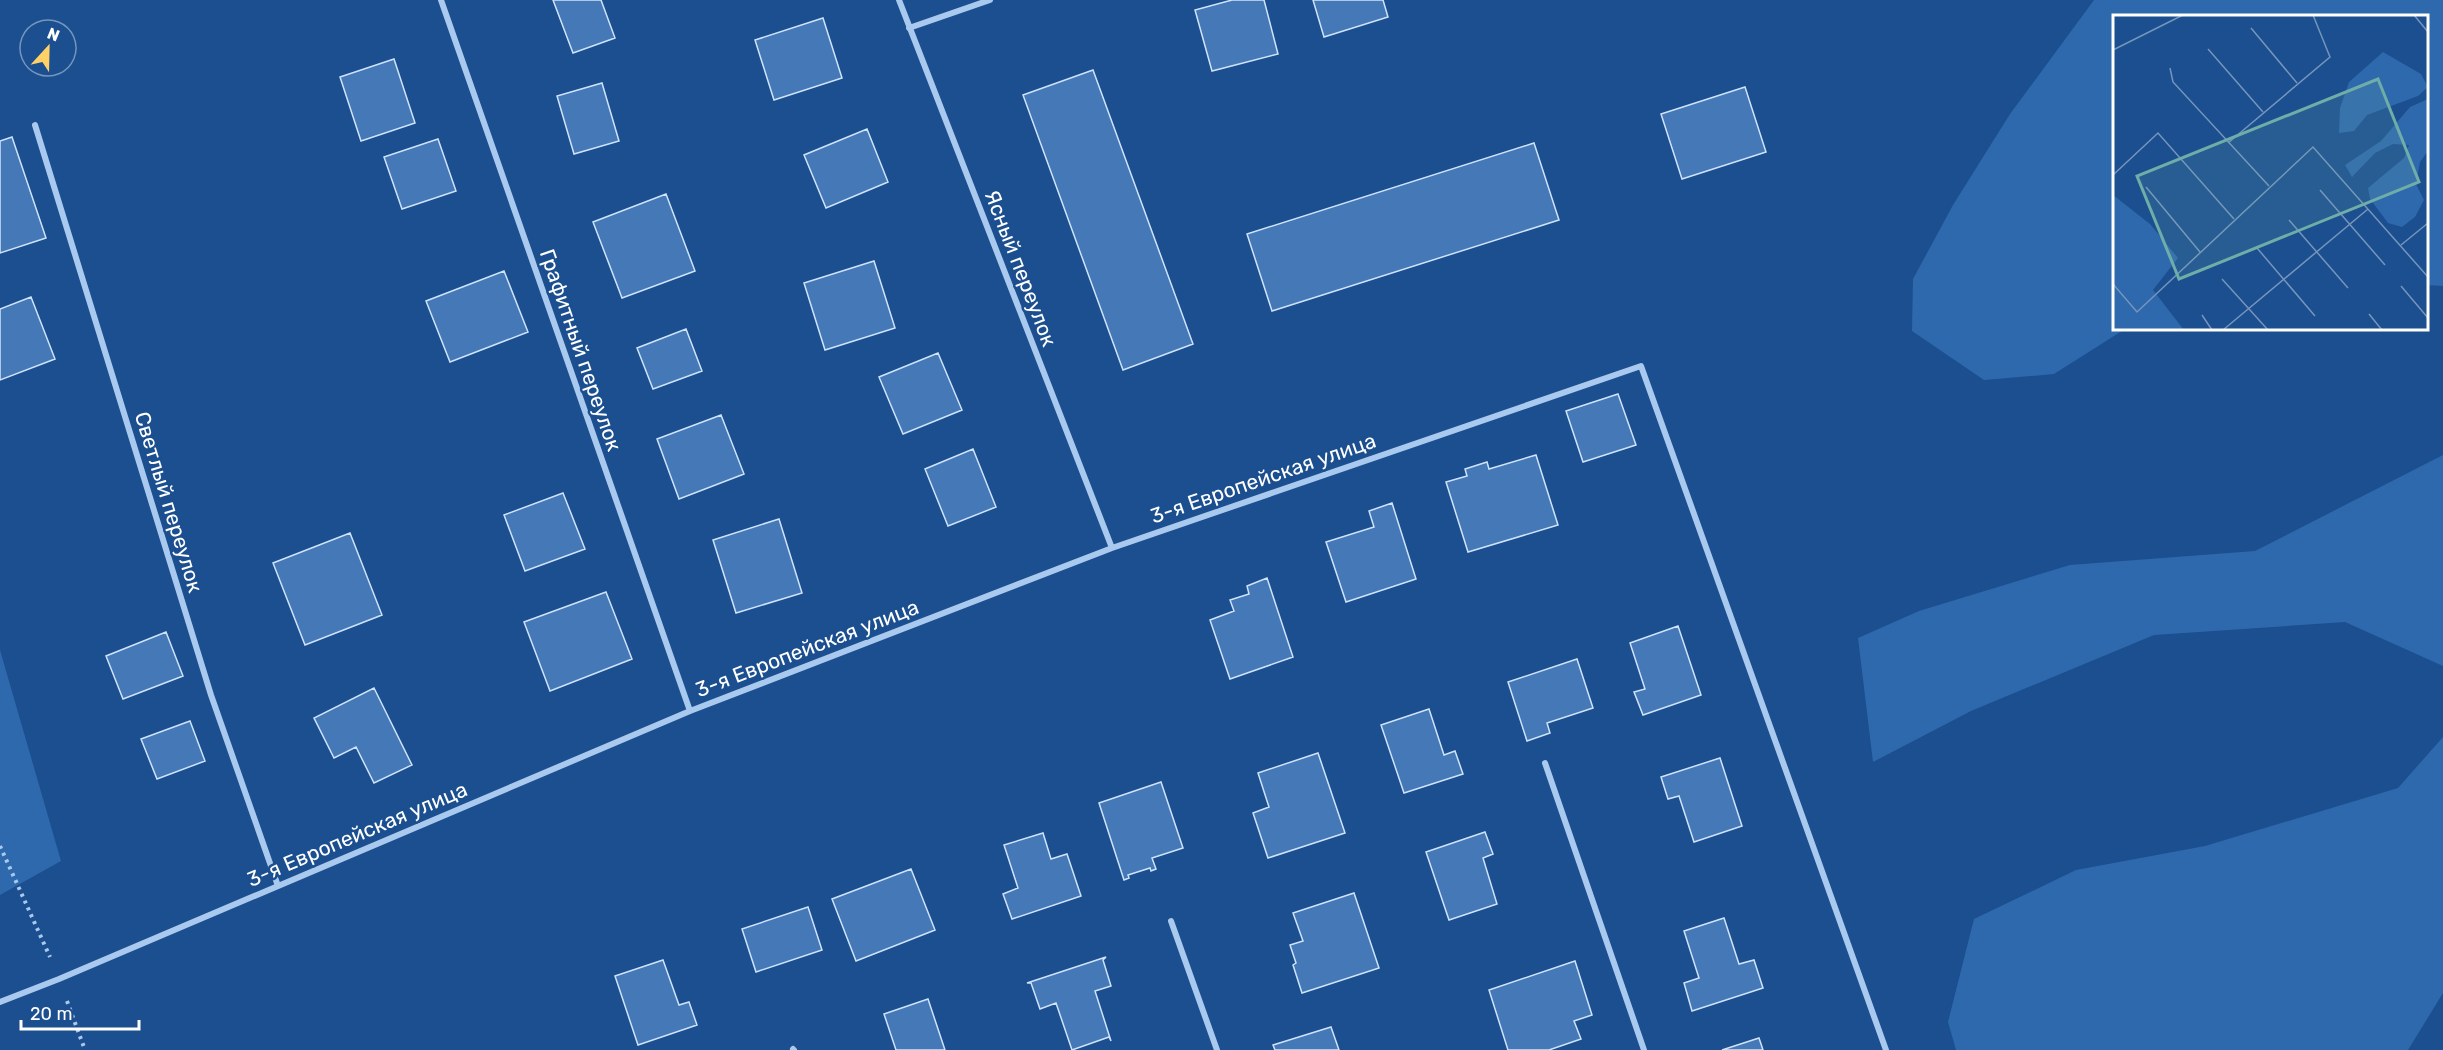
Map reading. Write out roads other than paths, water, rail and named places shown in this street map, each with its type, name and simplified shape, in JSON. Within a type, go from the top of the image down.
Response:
[{"type":"street","name":"Графитный переулок","points":[[441,0],[690,711]]},
{"type":"street","name":"Ясный переулок","points":[[899,0],[1112,548]]},
{"type":"street","points":[[909,28],[990,0]]},
{"type":"street","name":"Светлый переулок","points":[[35,125],[211,695],[278,886]]},
{"type":"street","name":"3-я Европейская улица","points":[[0,1002],[690,711],[1112,548],[1641,366],[1886,1050]]},
{"type":"street","points":[[1545,763],[1644,1050]]},
{"type":"street","points":[[1170,921],[1217,1050]]}]
